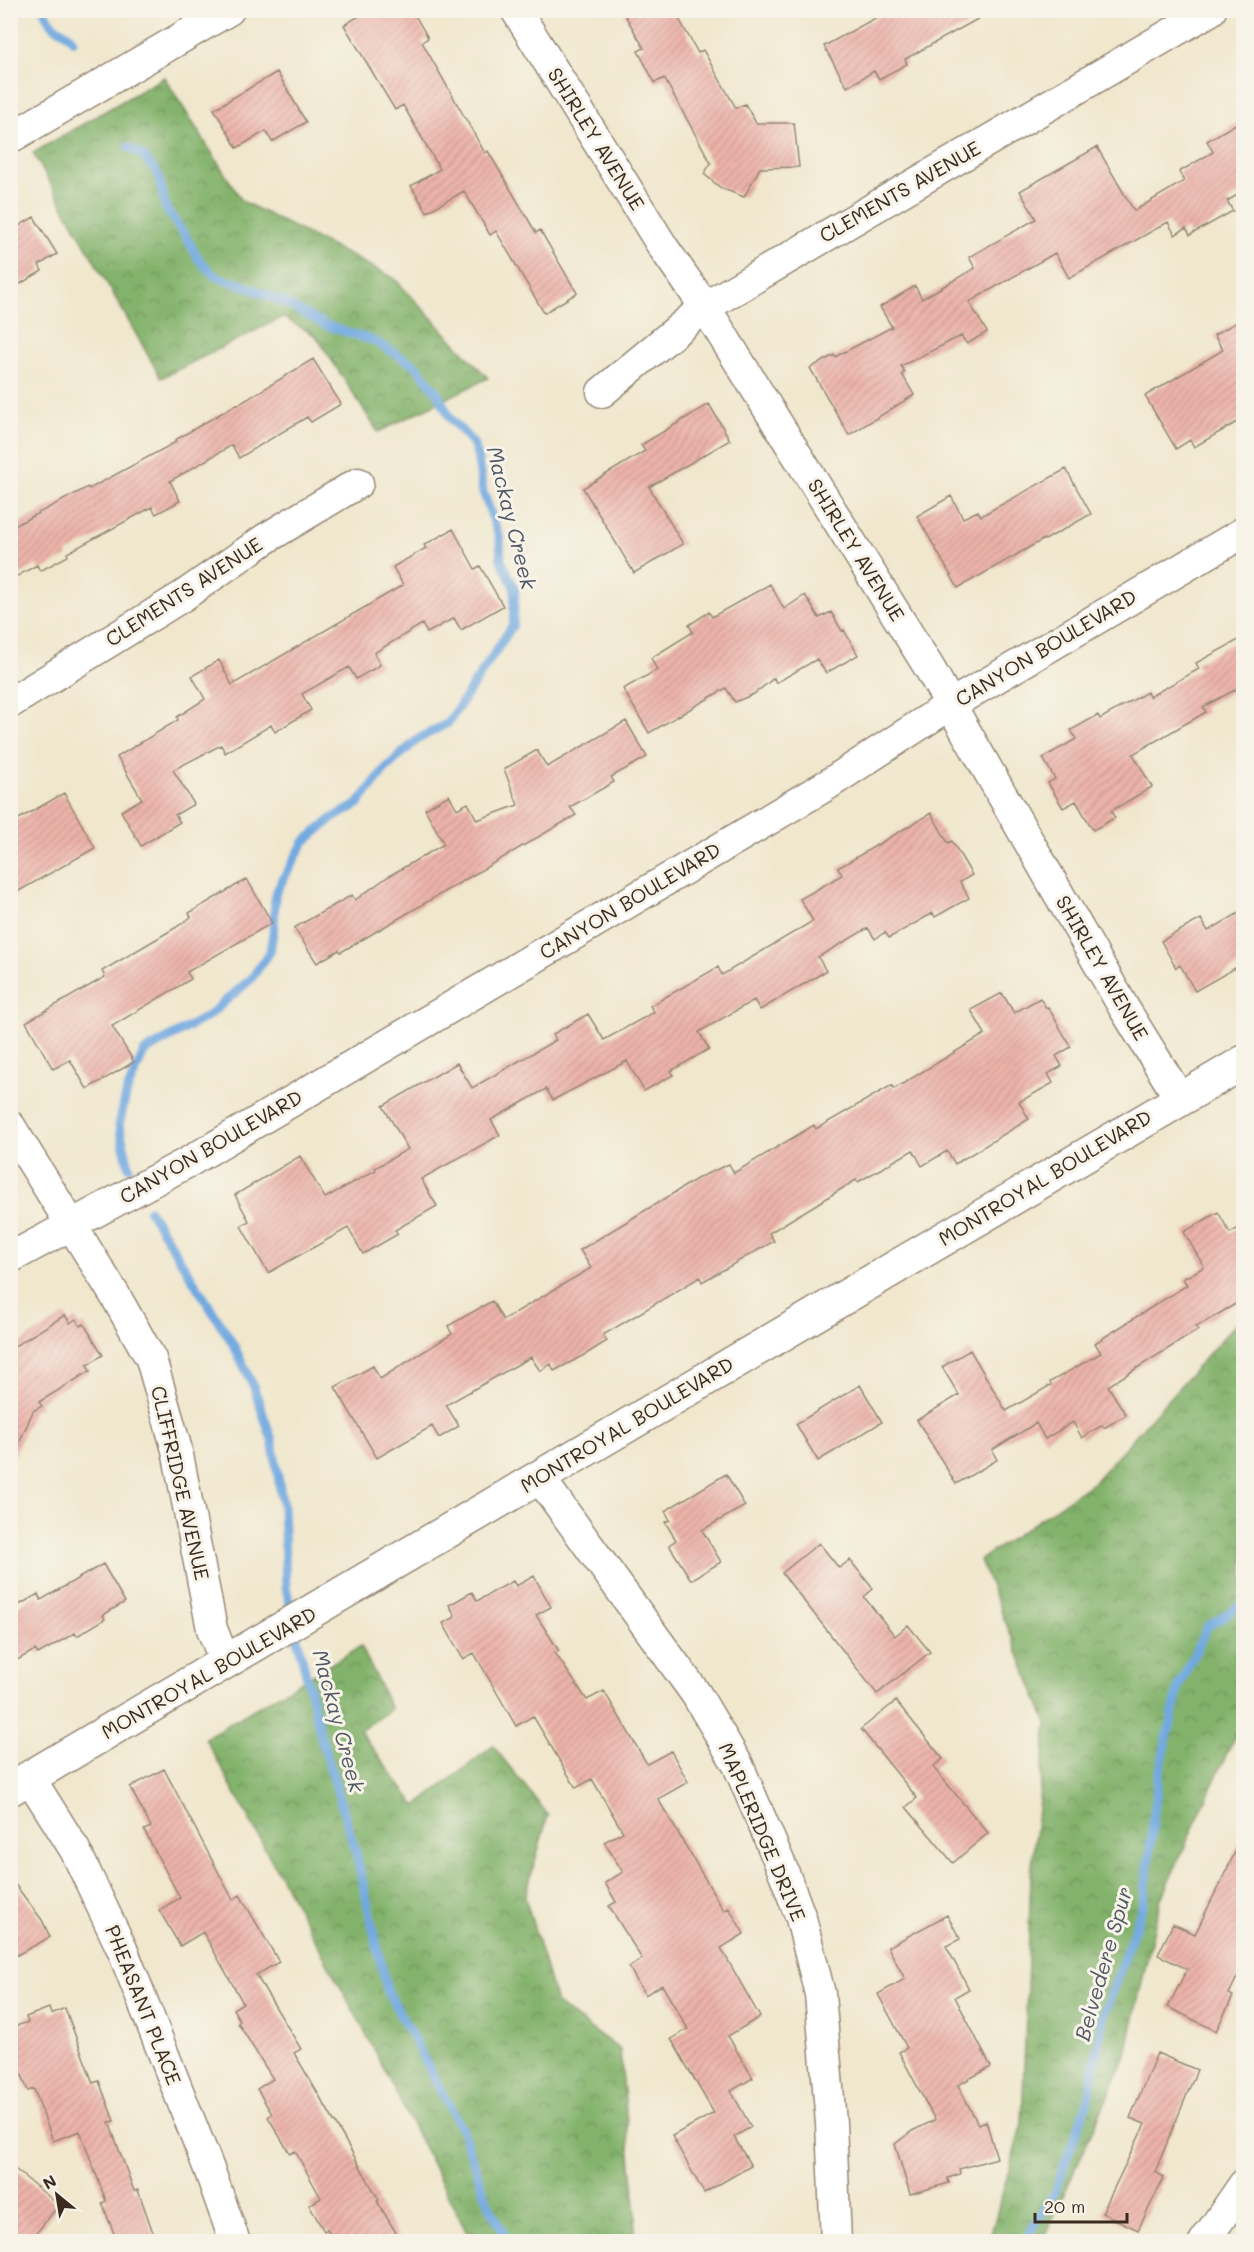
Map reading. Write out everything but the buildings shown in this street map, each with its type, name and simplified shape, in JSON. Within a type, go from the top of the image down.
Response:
[{"type":"street","points":[[10,138],[229,10]]},
{"type":"street","name":"SHIRLEY AVENUE","points":[[516,10],[663,247],[705,307],[930,669],[1124,1008],[1180,1098]]},
{"type":"street","name":"CLEMENTS AVENUE","points":[[602,392],[705,307],[1211,10]]},
{"type":"street","name":"CLEMENTS AVENUE","points":[[10,703],[183,596],[265,539],[358,483]]},
{"type":"street","name":"CANYON BOULEVARD","points":[[10,1258],[73,1226],[213,1148],[827,785],[950,705],[1244,532]]},
{"type":"street","name":"MONTROYAL BOULEVARD","points":[[20,1784],[1244,1062]]},
{"type":"street","name":"CLIFFRIDGE AVENUE","points":[[10,1126],[73,1226],[151,1359],[177,1450],[212,1629],[225,1662]]},
{"type":"street","name":"MAPLERIDGE DRIVE","points":[[539,1477],[696,1694],[738,1765],[784,1873],[801,1918],[820,1994],[831,2123],[836,2241]]},
{"type":"street","name":"PHEASANT PLACE","points":[[20,1784],[75,1850],[122,1949],[235,2241]]},
{"type":"street","points":[[1204,2241],[1244,2184]]},
{"type":"green space","points":[[164,77],[242,201],[394,278],[488,378],[378,432],[316,336],[283,317],[161,378],[33,153]]},
{"type":"green space","points":[[1239,1320],[1244,1322],[1243,1728],[1233,1740],[1160,1901],[1125,2058],[1043,2241],[989,2241],[1022,2124],[1031,1875],[1047,1723],[980,1560],[1094,1482]]},
{"type":"green space","points":[[361,1646],[391,1709],[360,1731],[416,1806],[493,1746],[548,1815],[525,1897],[556,2003],[620,2050],[636,2216],[634,2241],[471,2241],[365,2032],[205,1738]]},
{"type":"waterway","name":"Mackay Creek","points":[[44,10],[51,23],[70,36],[73,41]]},
{"type":"waterway","name":"Mackay Creek","points":[[128,147],[143,156],[158,174],[166,209],[200,261],[216,277],[243,285],[281,301],[325,325],[374,341],[415,365],[437,392],[450,418],[473,443],[483,492],[500,539],[501,560],[515,589],[513,625],[448,723],[418,739],[384,770],[358,804],[333,818],[304,842],[275,894],[270,952],[251,979],[208,1016],[144,1052],[127,1091],[119,1125],[129,1167]]},
{"type":"waterway","name":"Mackay Creek","points":[[149,1210],[233,1344],[253,1385],[272,1440],[283,1506],[286,1587],[292,1615]]},
{"type":"waterway","name":"Belvedere Spur","points":[[1024,2242],[1054,2193],[1087,2104],[1104,2015],[1144,1902],[1158,1778],[1179,1686],[1207,1627],[1244,1603]]},
{"type":"waterway","name":"Mackay Creek","points":[[295,1629],[321,1737],[356,1853],[387,1990],[461,2128],[489,2205],[508,2242]]}]
